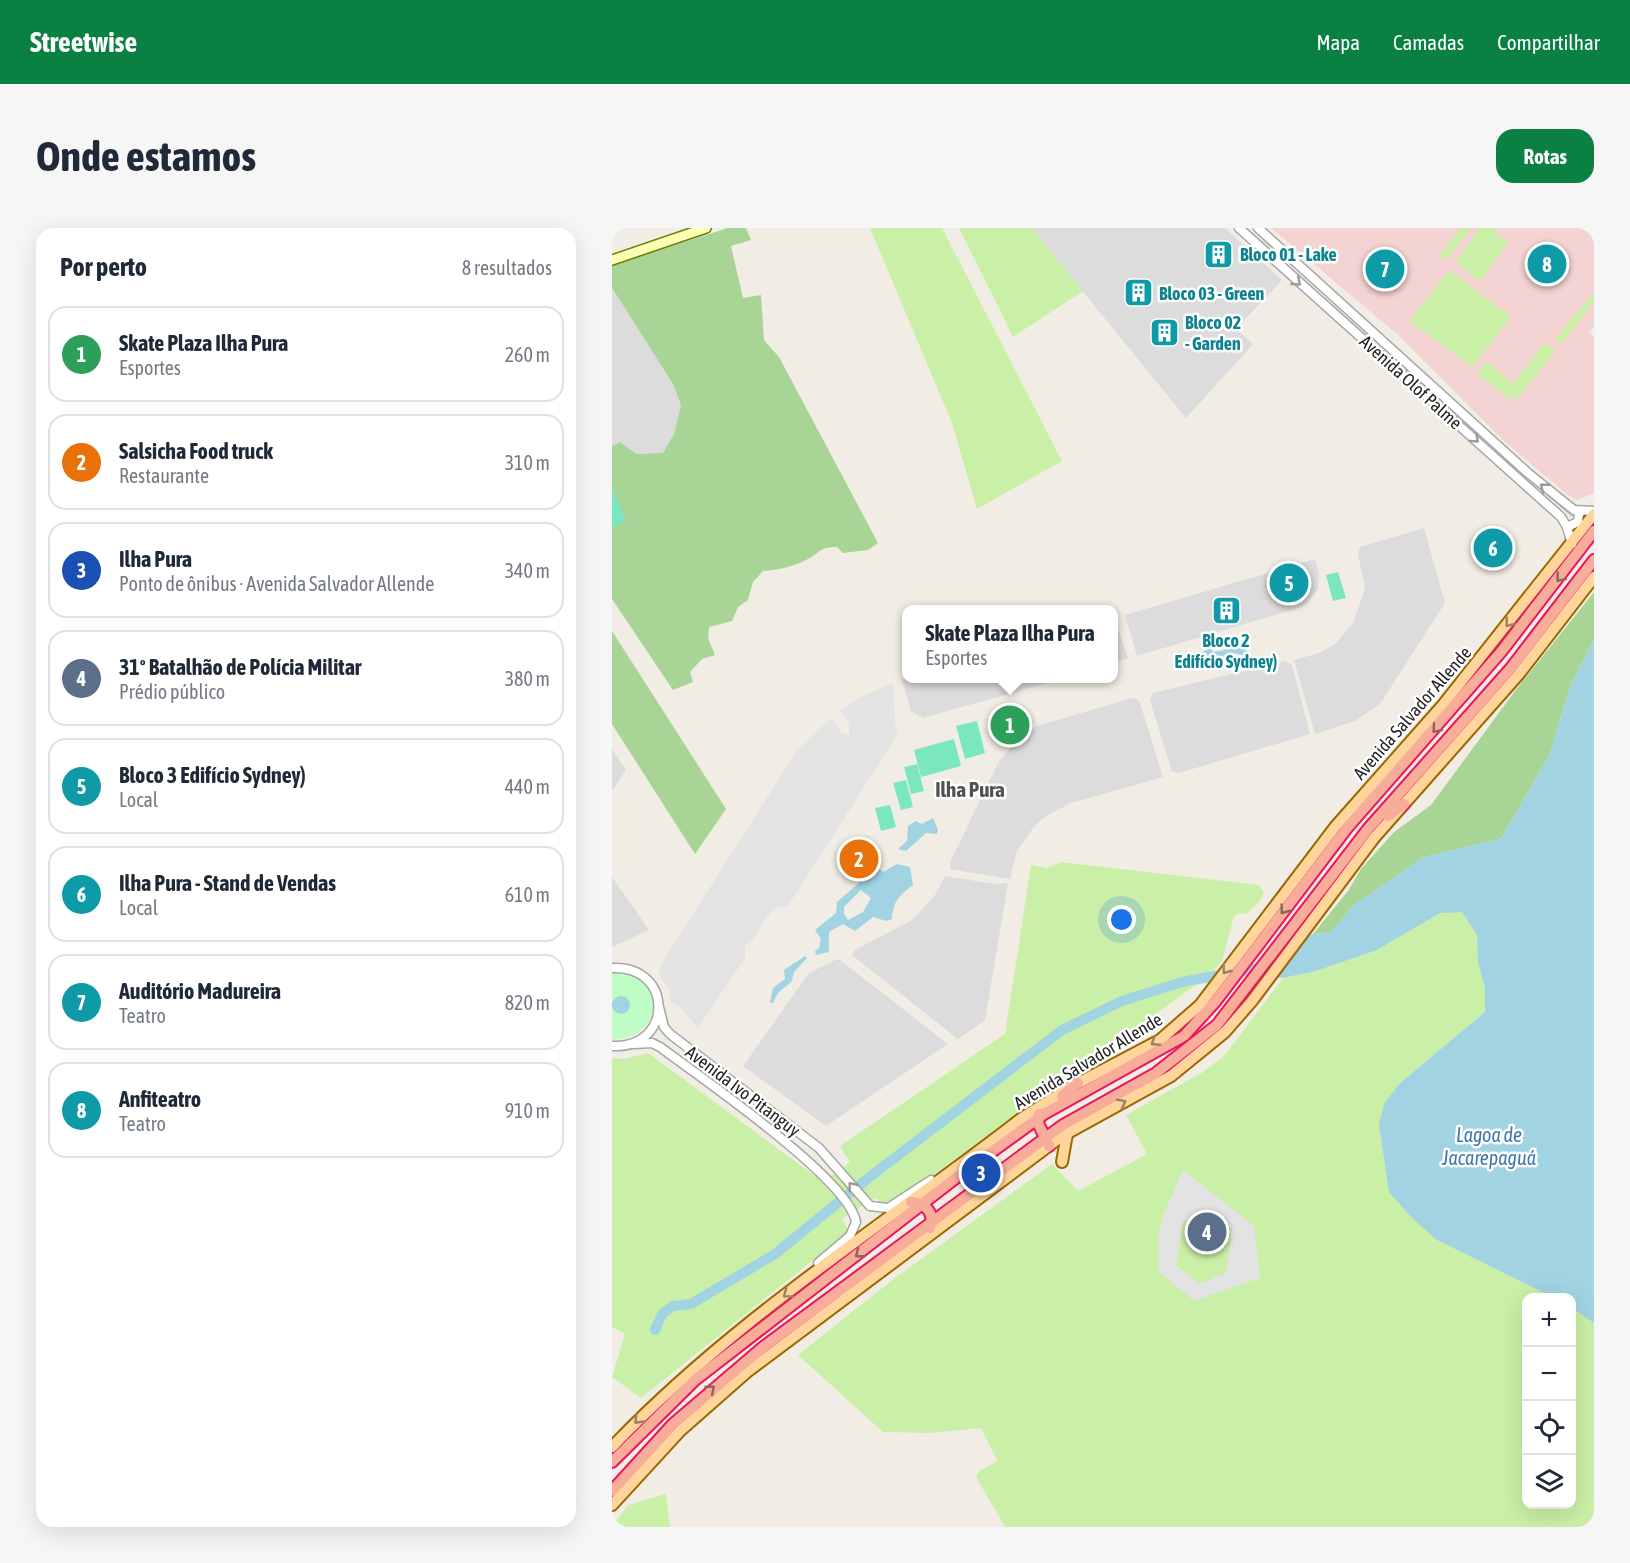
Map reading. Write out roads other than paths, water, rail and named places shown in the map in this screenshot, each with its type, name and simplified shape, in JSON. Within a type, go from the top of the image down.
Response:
[{"type":"highway","name":"Avenida Salvador Allende","points":[[612,1491],[673,1424],[726,1376],[1184,1036],[1215,1002],[1347,828],[1501,652],[1594,531]]},
{"type":"highway","name":"Avenida Salvador Allende","points":[[1049,1137],[1070,1120],[1176,1060],[1217,1025],[1341,863],[1511,668],[1594,560]]},
{"type":"highway","points":[[1298,891],[1299,885],[1383,780],[1383,774]]},
{"type":"highway","points":[[1341,863],[1395,809],[1404,804]]},
{"type":"highway","points":[[1049,1137],[1041,1110],[1078,1083]]},
{"type":"highway","name":"Avenida Salvador Allende","points":[[612,1462],[694,1380],[916,1203],[1026,1126],[1049,1137]]},
{"type":"highway","points":[[1026,1126],[1049,1137]]},
{"type":"highway","points":[[884,1267],[888,1260],[928,1230],[932,1222],[930,1212],[916,1203]]},
{"type":"highway","points":[[612,1497],[626,1473]]},
{"type":"main road","points":[[612,260],[706,228]]},
{"type":"main road","name":"Avenida Salvador Allende","points":[[612,1447],[662,1396],[709,1354],[808,1278],[916,1203],[945,1176],[1040,1106],[1078,1083],[1160,1040],[1200,1005],[1335,827],[1442,706],[1572,544],[1594,513]]},
{"type":"main road","name":"Avenida Salvador Allende","points":[[612,1505],[651,1460],[704,1408],[1049,1137],[1171,1076],[1207,1049],[1252,1001],[1404,804],[1519,674],[1594,577]]},
{"type":"main road","points":[[1049,1137],[1062,1162]]},
{"type":"street","name":"Avenida Olof Palme","points":[[1239,228],[1561,517],[1572,544]]},
{"type":"street","name":"Avenida Olof Palme","points":[[1258,228],[1528,473],[1580,512]]},
{"type":"street","points":[[1567,527],[1578,522],[1580,512],[1594,513]]},
{"type":"street","name":"Avenida Ivo Pitanguy","points":[[612,968],[626,968],[643,975],[656,992],[664,1027],[670,1034],[825,1154],[867,1204],[877,1209],[888,1208],[936,1177],[945,1176]]},
{"type":"street","points":[[634,1044],[644,1038],[655,1025],[659,1007]]},
{"type":"street","name":"Avenida Ivo Pitanguy","points":[[612,1046],[656,1044],[805,1157],[825,1175],[854,1214],[855,1226],[850,1236],[813,1268],[808,1278]]},
{"type":"street","points":[[805,1157],[819,1157],[825,1154]]},
{"type":"water","name":"Lagoa de Jacarepaguá","points":[[1594,640],[1594,1323],[1576,1311],[1576,1293],[1544,1293],[1437,1240],[1413,1219],[1389,1192],[1379,1124],[1384,1104],[1399,1084],[1485,1012],[1485,988],[1478,962],[1477,935],[1462,912],[1440,913],[1377,950],[1316,971],[1283,978],[1268,976],[1259,968],[1280,949],[1313,934],[1331,932],[1353,906],[1424,857],[1501,839],[1549,756],[1570,688]]},
{"type":"water","points":[[1235,643],[1237,646],[1251,645],[1242,655],[1233,653],[1213,659],[1210,657],[1196,659],[1196,655],[1210,648],[1213,652],[1225,650],[1228,645]]},
{"type":"water","points":[[933,818],[938,830],[937,834],[926,833],[906,851],[898,849],[907,841],[908,826],[916,821],[922,824]]},
{"type":"water","points":[[872,863],[883,872],[897,864],[910,867],[913,885],[898,899],[892,919],[886,921],[873,917],[855,931],[843,924],[829,932],[829,952],[816,955],[815,951],[819,948],[821,939],[815,930],[836,913],[837,902],[859,883],[860,871]],"holes":[[[861,890],[871,898],[863,912],[848,920],[844,914],[844,907]]]},
{"type":"water","points":[[805,956],[807,958],[794,972],[792,981],[778,993],[773,1003],[770,1003],[773,988],[785,979],[784,970]]},
{"type":"water","points":[[617,996],[625,996],[630,1001],[628,1012],[617,1014],[612,1009],[612,1001]]},
{"type":"waterway","points":[[1246,228],[1375,345]]},
{"type":"waterway","points":[[1386,354],[1517,468]]},
{"type":"waterway","points":[[1529,479],[1572,516]]},
{"type":"waterway","points":[[655,1330],[662,1314],[673,1306],[691,1304],[775,1254],[867,1179],[1062,1030],[1122,1001],[1182,982],[1259,968]]},
{"type":"place","name":"Bloco 01 - Lake","points":[[1219,254]]},
{"type":"place","name":"Anfiteatro","points":[[1547,264]]},
{"type":"place","name":"Auditório Madureira","points":[[1385,269]]},
{"type":"place","name":"Bloco 03 - Green","points":[[1138,293]]},
{"type":"place","name":"Bloco 02 - Garden","points":[[1164,332]]},
{"type":"place","name":"Ilha Pura - Stand de Vendas","points":[[1493,548]]},
{"type":"place","name":"Bloco 3 Edifício Sydney)","points":[[1289,583]]},
{"type":"place","name":"Bloco 2 Edifício Sydney)","points":[[1226,611]]},
{"type":"place","name":"Skate Plaza Ilha Pura","points":[[1010,725]]},
{"type":"place","name":"Salsicha Food truck","points":[[859,859]]},
{"type":"place","name":"Ilha Pura","points":[[981,1173]]},
{"type":"place","name":"31º Batalhão de Polícia Militar","points":[[1207,1232]]},
{"type":"district","name":"Ilha Pura","points":[[970,789]]}]
